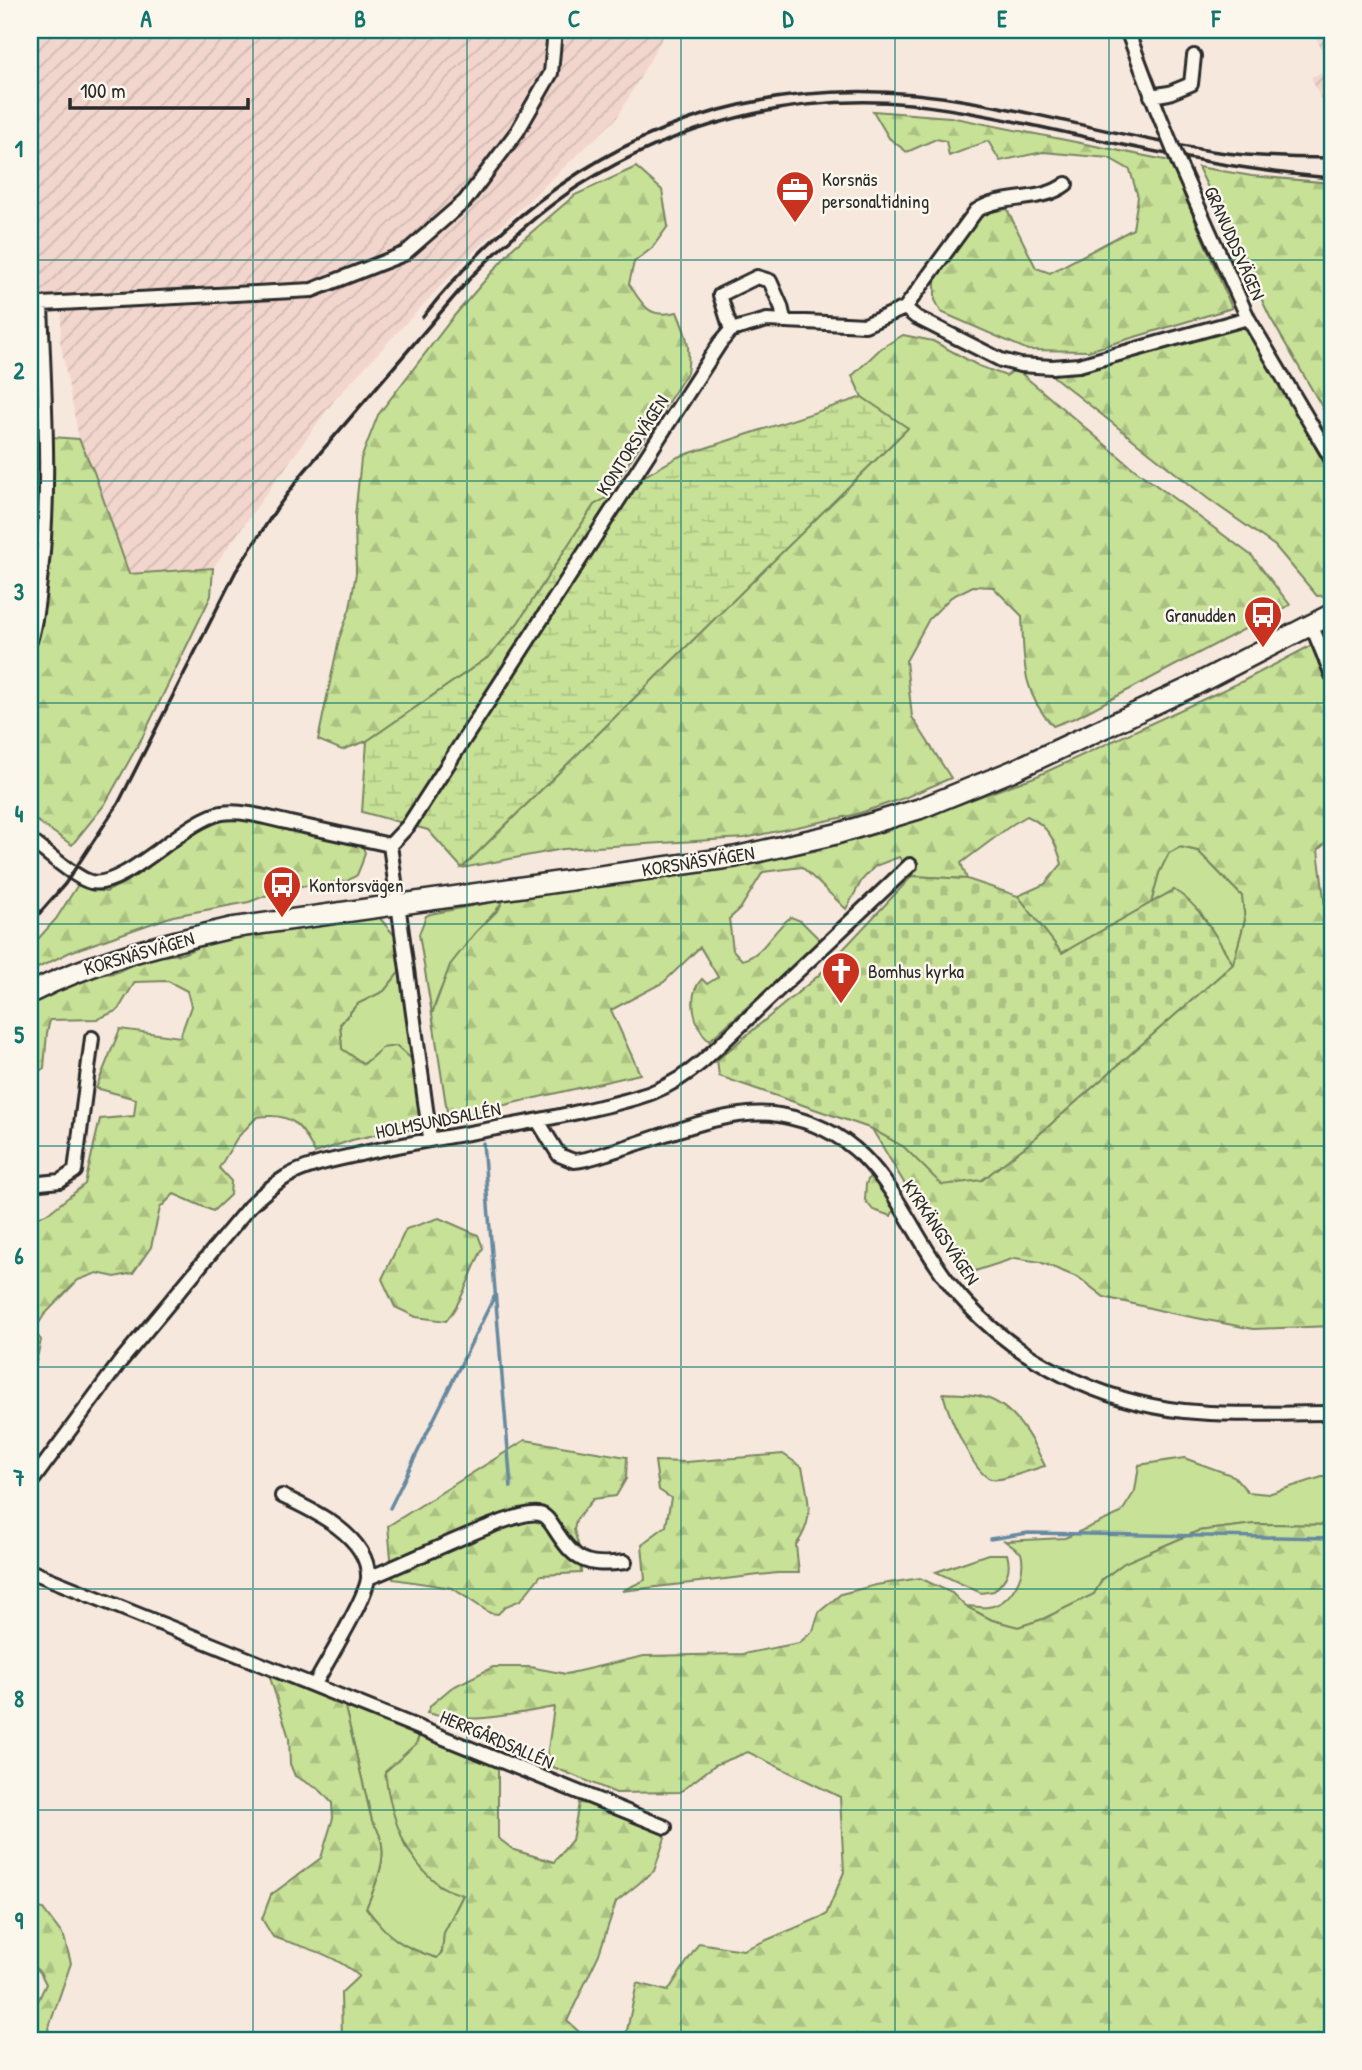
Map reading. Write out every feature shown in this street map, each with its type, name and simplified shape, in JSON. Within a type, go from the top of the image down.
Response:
[{"type":"street","points":[[30,641],[46,529],[47,486],[36,304],[312,290],[404,254],[465,201],[517,132],[551,73],[555,30]]},
{"type":"street","name":"GRANUDDSVÄGEN","points":[[1127,30],[1153,102],[1248,318],[1332,460]]},
{"type":"street","points":[[1153,102],[1191,84],[1194,56]]},
{"type":"street","points":[[784,319],[770,281],[757,277],[720,295],[731,330],[767,320],[784,319],[865,325],[905,308],[976,211],[986,204],[1055,193],[1066,184]]},
{"type":"street","points":[[905,308],[925,322],[992,356],[1020,365],[1035,366],[1079,365],[1248,318]]},
{"type":"street","name":"KONTORSVÄGEN","points":[[390,845],[408,826],[720,343],[731,330]]},
{"type":"street","name":"KORSNÄSVÄGEN","points":[[30,993],[66,975],[158,945],[207,933],[282,919],[735,857],[866,825],[919,809],[1012,771],[1191,687],[1332,614]]},
{"type":"street","points":[[1311,624],[1332,675]]},
{"type":"street","points":[[30,840],[83,879],[99,883],[121,875],[203,820],[225,813],[255,816],[390,845],[430,1138]]},
{"type":"street","name":"HOLMSUNDSALLÉN","points":[[30,1484],[120,1362],[257,1199],[287,1177],[335,1160],[430,1138],[538,1121],[643,1097],[673,1085],[687,1075],[909,865]]},
{"type":"street","points":[[30,1184],[60,1181],[75,1171],[92,1038]]},
{"type":"street","name":"KYRKÄNGSVÄGEN","points":[[538,1121],[559,1155],[574,1161],[739,1114],[776,1115],[810,1123],[841,1137],[871,1164],[963,1300],[1017,1347],[1060,1373],[1129,1401],[1183,1411],[1332,1413]]},
{"type":"street","points":[[282,1496],[304,1506],[342,1531],[358,1546],[365,1560],[368,1578],[362,1597],[315,1684]]},
{"type":"street","points":[[368,1578],[395,1569],[526,1512],[542,1514],[550,1521],[568,1550],[580,1559],[593,1564],[625,1562]]},
{"type":"street","name":"HERRGÅRDSALLÉN","points":[[30,1571],[666,1827]]},
{"type":"shaded area","points":[[30,30],[667,30],[617,118],[468,257],[335,399],[213,568],[129,574],[94,472],[79,439],[60,341],[62,309],[30,296]]},
{"type":"shaded area","points":[[1313,30],[1332,30],[1332,126],[1311,77],[1330,70]]},
{"type":"green space","points":[[873,111],[950,117],[1170,161],[1232,308],[1088,351],[1028,350],[941,312],[935,300],[935,279],[981,214],[1007,209],[1036,268],[1050,273],[1133,229],[1138,197],[1130,170],[1109,158],[1043,152],[1000,161],[988,141],[949,156],[946,141],[936,139],[907,152],[889,138]]},
{"type":"green space","points":[[636,167],[662,190],[668,226],[652,248],[634,262],[629,284],[643,304],[653,312],[677,312],[687,342],[687,373],[605,499],[594,505],[518,623],[490,656],[367,741],[342,750],[318,740],[356,573],[355,516],[361,459],[378,415],[454,316],[513,248],[575,195]]},
{"type":"green space","points":[[1198,167],[1252,176],[1332,183],[1332,424],[1270,317]]},
{"type":"green space","points":[[35,319],[38,436],[79,439],[94,472],[129,574],[213,568],[211,596],[143,736],[105,804],[72,845],[30,816],[30,320]]},
{"type":"green space","points":[[1247,324],[1332,478],[1331,595],[1317,596],[1275,546],[1207,498],[1049,373],[1092,367]]},
{"type":"green space","points":[[903,335],[933,341],[979,366],[1006,376],[1016,369],[1134,469],[1252,556],[1290,605],[1077,717],[1053,726],[1035,701],[1026,675],[1022,616],[993,587],[973,586],[951,597],[929,619],[906,661],[912,717],[951,778],[854,815],[745,838],[563,849],[462,868],[907,429],[862,397],[852,376],[880,349]]},
{"type":"green space","points":[[862,397],[908,428],[462,868],[428,830],[362,812],[367,741],[490,656],[518,623],[594,505],[678,457]]},
{"type":"green space","points":[[1312,645],[1332,691],[1332,837],[1318,850],[1327,922],[1332,939],[1332,1326],[1253,1329],[1171,1313],[1104,1297],[1079,1278],[1040,1262],[1015,1258],[969,1273],[906,1186],[872,1129],[904,1147],[922,1162],[982,1180],[1027,1145],[1233,964],[1245,920],[1242,896],[1198,851],[1180,847],[1169,853],[1159,873],[1151,903],[1062,953],[1018,896],[1045,884],[1062,864],[1057,848],[1046,829],[1027,816],[961,863],[967,879],[912,876],[899,857],[875,866],[862,880],[846,909],[802,867],[763,872],[740,909],[729,919],[733,950],[742,960],[749,957],[762,948],[791,917],[801,921],[821,941],[709,1041],[696,1019],[694,993],[702,979],[707,984],[718,977],[700,947],[664,982],[611,1010],[640,1074],[448,1118],[432,1014],[450,965],[476,932],[499,909],[503,900],[747,864],[819,850],[886,831],[1037,776],[1243,681]]},
{"type":"green space","points":[[247,819],[361,844],[365,852],[357,875],[347,881],[286,888],[249,902],[173,916],[70,952],[30,972],[30,948],[56,919],[79,883],[106,892],[122,884],[196,830],[216,820]]},
{"type":"green space","points":[[1180,847],[1198,851],[1242,896],[1245,920],[1233,964],[1201,913],[1174,890],[1151,903],[1168,853]]},
{"type":"green space","points":[[912,876],[967,879],[1018,896],[1062,953],[1174,890],[1193,905],[1233,964],[1027,1145],[982,1180],[942,1185],[904,1147],[872,1129],[719,1076],[717,1060],[819,975]]},
{"type":"green space","points":[[503,900],[454,962],[432,1014],[419,934],[426,916]]},
{"type":"green space","points":[[378,916],[395,936],[401,970],[384,991],[357,1004],[340,1024],[342,1049],[364,1064],[382,1048],[397,1046],[415,1062],[424,1122],[417,1129],[352,1140],[315,1153],[293,1122],[278,1116],[257,1117],[237,1138],[219,1168],[231,1181],[230,1195],[213,1211],[174,1194],[160,1208],[151,1247],[133,1273],[115,1277],[97,1273],[78,1280],[44,1315],[34,1331],[41,1340],[30,1380],[30,1221],[50,1212],[85,1184],[100,1119],[134,1116],[136,1099],[96,1088],[120,1029],[180,1037],[191,1006],[187,991],[168,981],[135,982],[118,1010],[98,1019],[50,1020],[44,1068],[30,1077],[30,998],[99,974],[115,973],[148,957],[182,954],[224,937]]},
{"type":"green space","points":[[401,970],[415,1062],[382,1049],[364,1064],[342,1049],[340,1025],[357,1004],[384,991]]},
{"type":"green space","points":[[872,1172],[894,1209],[891,1216],[873,1210],[865,1200],[866,1184]]},
{"type":"green space","points":[[439,1218],[478,1235],[483,1248],[462,1295],[446,1321],[416,1317],[395,1307],[382,1279],[406,1229]]},
{"type":"green space","points":[[943,1393],[978,1396],[1004,1407],[1028,1434],[1045,1466],[1002,1479],[991,1479],[984,1475],[962,1441]]},
{"type":"green space","points":[[525,1440],[627,1457],[626,1479],[616,1496],[593,1499],[576,1520],[574,1530],[580,1551],[581,1573],[541,1575],[521,1600],[506,1606],[498,1614],[490,1613],[452,1588],[393,1579],[388,1526]]},
{"type":"green space","points":[[783,1454],[802,1467],[808,1498],[806,1526],[796,1545],[799,1573],[777,1573],[622,1591],[645,1580],[642,1544],[666,1526],[671,1498],[659,1490],[655,1461],[686,1462]]},
{"type":"green space","points":[[1184,1458],[1234,1476],[1248,1492],[1268,1494],[1322,1477],[1332,1477],[1332,1525],[1255,1524],[1198,1531],[1124,1563],[1102,1580],[1095,1594],[1043,1619],[1018,1627],[992,1620],[965,1606],[996,1605],[1015,1587],[1022,1570],[1021,1553],[1005,1541],[1065,1538],[1121,1513],[1135,1491],[1139,1465]]},
{"type":"green space","points":[[1255,1524],[1332,1525],[1332,2040],[625,2040],[637,1983],[668,1991],[699,1943],[743,1950],[826,1915],[844,1872],[840,1797],[748,1752],[715,1765],[680,1792],[616,1793],[546,1764],[554,1707],[506,1716],[475,1718],[443,1717],[427,1713],[431,1705],[451,1688],[493,1667],[530,1667],[566,1674],[644,1656],[743,1654],[799,1643],[813,1631],[819,1612],[841,1594],[920,1578],[952,1593],[965,1606],[992,1620],[1018,1627],[1043,1619],[1094,1594],[1102,1580],[1124,1563],[1198,1531]]},
{"type":"green space","points":[[988,1554],[1007,1554],[1009,1566],[1007,1575],[994,1591],[981,1593],[936,1572]]},
{"type":"green space","points":[[268,1671],[344,1703],[372,1821],[382,1842],[381,1864],[366,1908],[389,1934],[414,1950],[437,1958],[442,1952],[444,1933],[463,1895],[441,1886],[426,1873],[408,1848],[395,1819],[385,1772],[416,1744],[421,1732],[498,1766],[498,1838],[514,1850],[554,1862],[572,1840],[579,1803],[596,1805],[658,1828],[665,1838],[654,1871],[616,1902],[599,1954],[567,2021],[588,2040],[342,2040],[341,1993],[359,1976],[329,1956],[273,1937],[262,1919],[271,1895],[321,1858],[333,1818],[332,1803],[320,1790],[295,1776],[290,1764],[289,1738]]},
{"type":"green space","points":[[344,1703],[421,1732],[416,1744],[406,1753],[394,1813],[405,1846],[423,1870],[440,1886],[463,1895],[444,1933],[442,1952],[437,1959],[393,1941],[366,1908],[381,1864],[382,1842],[372,1821]]},
{"type":"green space","points":[[30,1907],[43,1909],[64,1937],[71,1963],[47,2033],[55,2040],[30,2040],[30,2009],[37,2003],[46,1984],[40,1972],[30,1964]]},
{"type":"waterway","points":[[483,1143],[511,1487]]},
{"type":"waterway","points":[[390,1508],[494,1297]]},
{"type":"waterway","points":[[990,1539],[1028,1533],[1332,1538]]},
{"type":"railway","points":[[423,317],[478,255],[536,203],[599,160],[666,128],[737,106],[812,94],[891,92],[973,102],[1211,151],[1272,157],[1332,158]]},
{"type":"railway","points":[[30,924],[65,884],[118,804],[236,571],[302,474],[472,276],[549,207],[615,165],[695,130],[737,118],[823,103],[866,102],[910,104],[951,110],[1201,160],[1332,178]]},
{"type":"place","name":"Korsnäs personaltidning","points":[[795,224]]},
{"type":"place","name":"Granudden","points":[[1263,649]]},
{"type":"place","name":"Kontorsvägen","points":[[282,919]]},
{"type":"place","name":"Bomhus kyrka","points":[[841,1005]]}]
